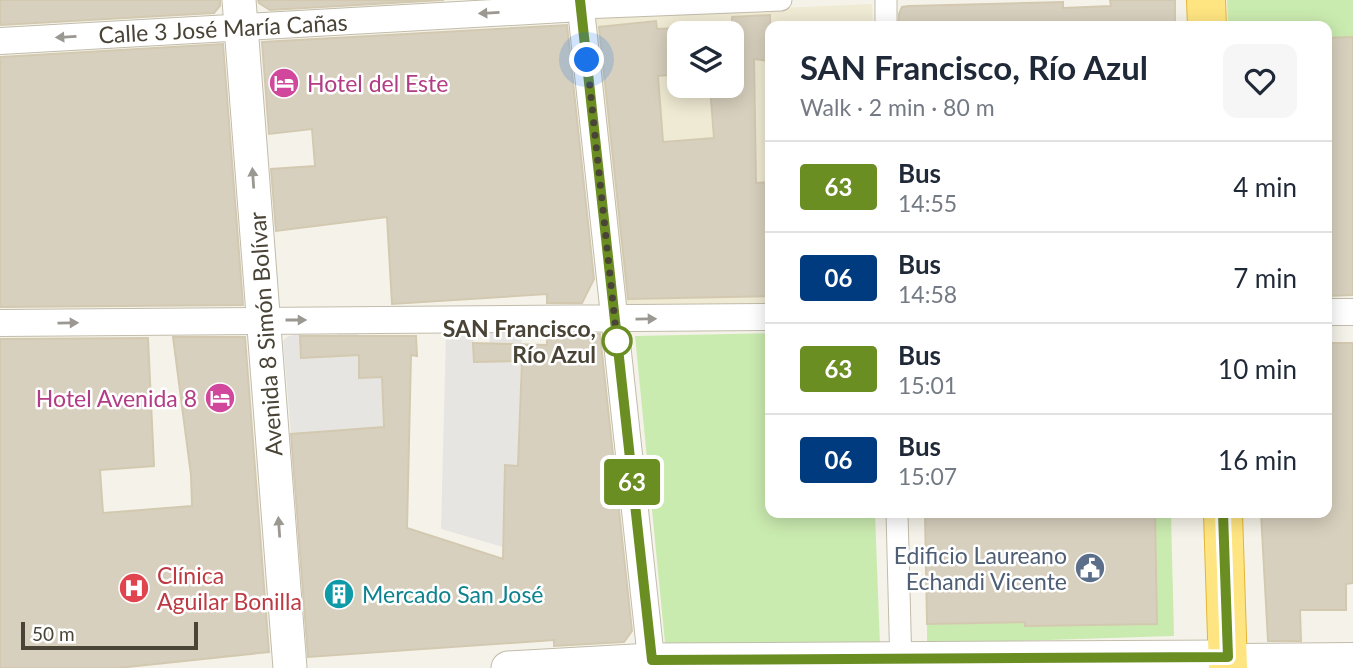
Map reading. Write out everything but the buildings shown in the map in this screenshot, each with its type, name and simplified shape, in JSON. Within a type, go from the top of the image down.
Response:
[{"type":"highway","points":[[1206,0],[1207,21]]},
{"type":"highway","points":[[1223,518],[1228,662]]},
{"type":"street","name":"Calle 3 José María Cañas","points":[[0,41],[240,13],[781,0]]},
{"type":"street","points":[[886,0],[886,21]]},
{"type":"street","points":[[581,4],[652,664]]},
{"type":"street","name":"Avenida 8 Simón Bolívar","points":[[240,13],[290,668]]},
{"type":"street","points":[[1332,312],[1353,312]]},
{"type":"street","points":[[0,323],[765,317]]},
{"type":"street","points":[[897,518],[900,664]]},
{"type":"street","points":[[508,668],[652,664],[1228,662],[1353,656]]},
{"type":"shaded area","points":[[872,4],[873,21],[765,21],[765,304],[622,307],[595,16]]},
{"type":"shaded area","points":[[490,329],[522,329],[518,466],[505,466],[503,547],[441,529],[446,331],[473,330],[474,362],[489,362]]},
{"type":"shaded area","points":[[358,332],[359,377],[382,377],[383,450],[361,429],[291,434],[283,341],[288,336],[300,334],[301,358],[338,356],[337,333]]},
{"type":"green space","points":[[1227,0],[1353,0],[1353,37],[1332,38],[1332,21],[1228,21]]},
{"type":"green space","points":[[765,333],[765,518],[875,518],[880,646],[665,643],[635,336]]},
{"type":"green space","points":[[1004,518],[1023,518],[1025,626],[1157,624],[1155,518],[1171,518],[1174,636],[927,644],[927,624],[1006,622]]},
{"type":"bus line","name":"63","points":[[580,0],[652,660],[1228,657],[1223,518]]},
{"type":"place","name":"Hotel del Este","points":[[284,83]]},
{"type":"place","name":"SAN Francisco, Río Azul","points":[[617,341]]},
{"type":"place","name":"Hotel Avenida 8","points":[[220,398]]},
{"type":"place","name":"Edificio Laureano Echandi Vicente","points":[[1090,568]]},
{"type":"place","name":"Clínica Aguilar Bonilla","points":[[134,588]]},
{"type":"place","name":"Mercado San José","points":[[339,594]]},
{"type":"route","points":[[587,60],[617,341]]}]
